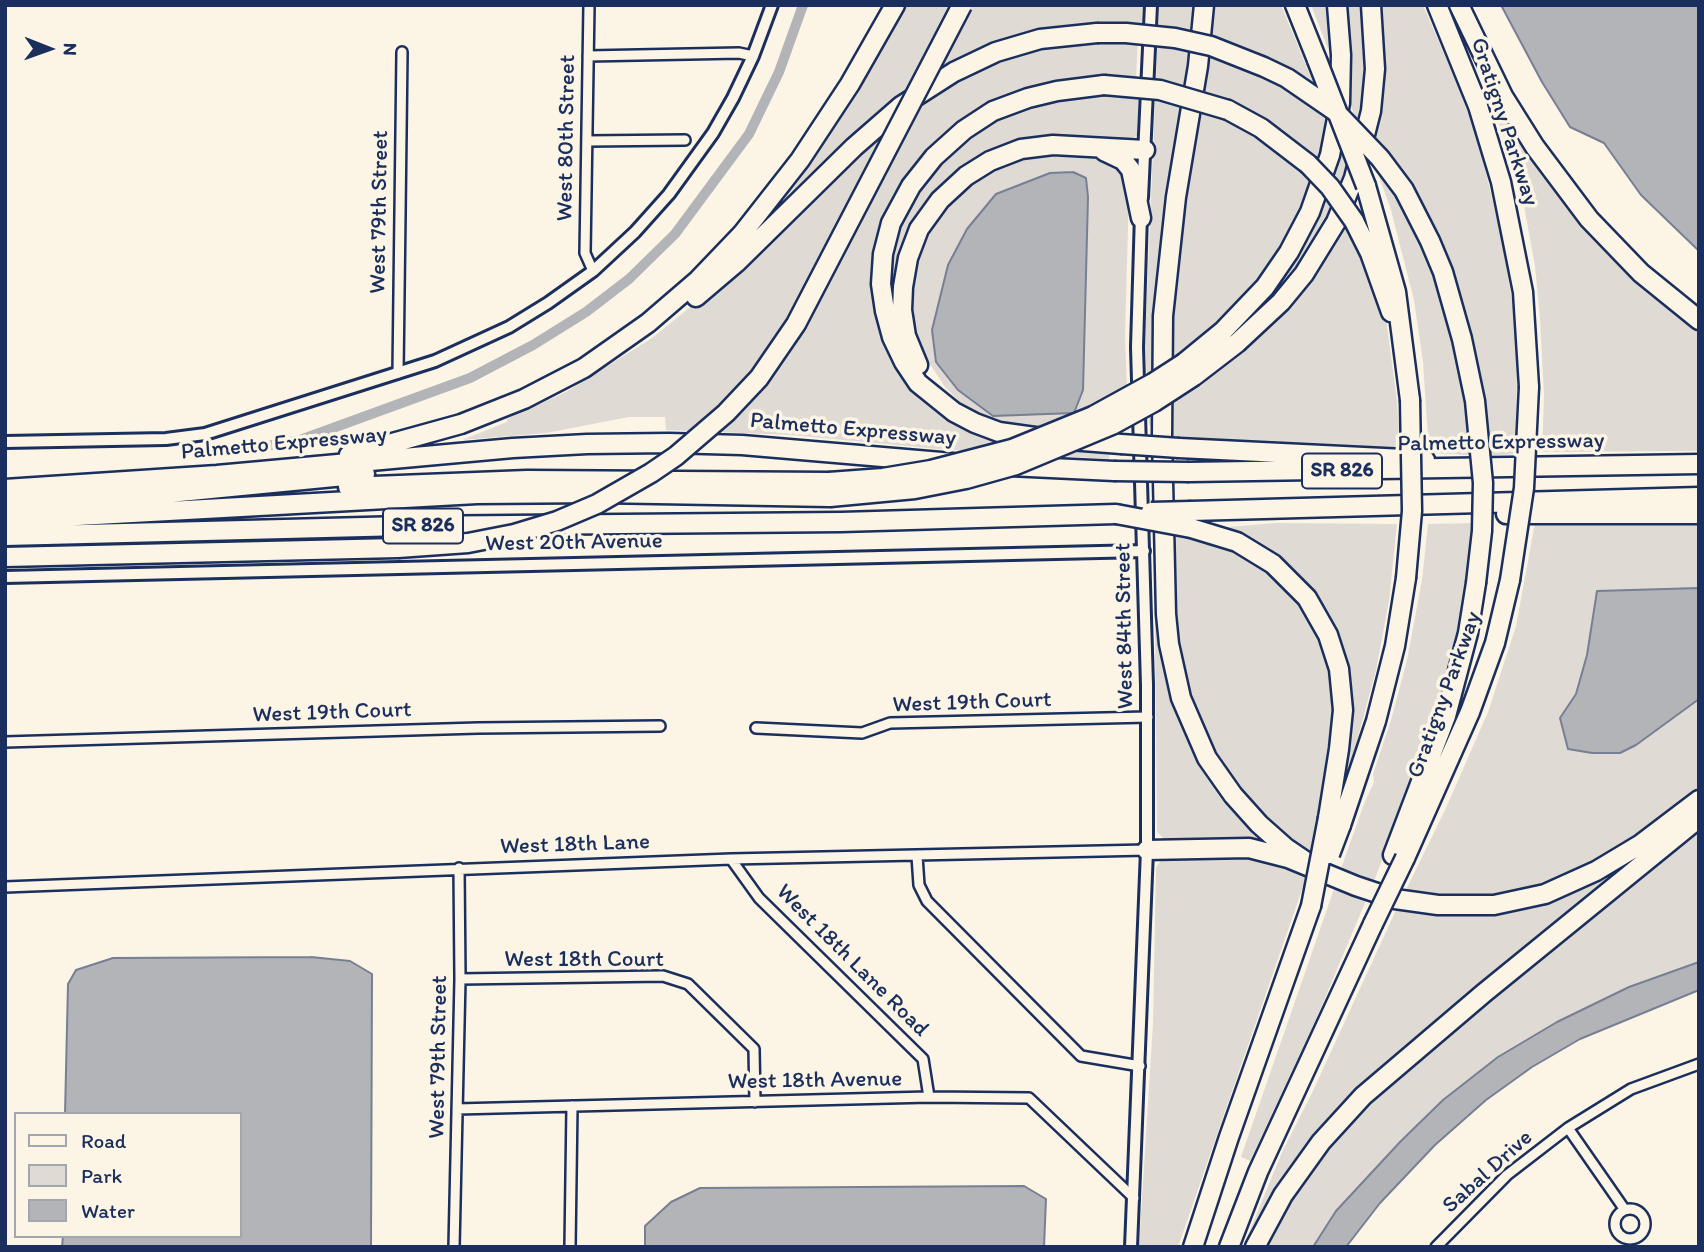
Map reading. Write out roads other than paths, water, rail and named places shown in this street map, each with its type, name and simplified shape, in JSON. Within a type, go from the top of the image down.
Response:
[{"type":"highway","points":[[636,332],[698,280],[742,234],[800,160],[850,84],[895,5]]},
{"type":"highway","points":[[5,557],[398,548],[468,542],[514,534],[557,521],[597,504],[676,456],[726,414],[759,379],[796,324],[962,5]]},
{"type":"highway","points":[[1204,5],[1198,66],[1176,197],[1163,316],[1162,449],[1169,644],[1188,720],[1207,758],[1233,795],[1259,824],[1286,848],[1314,867]]},
{"type":"highway","points":[[1193,1247],[1311,906],[1334,821],[1376,721],[1395,646],[1406,578],[1412,497],[1410,400],[1405,345],[1396,292],[1366,186],[1295,5]]},
{"type":"highway","points":[[1189,369],[1265,287],[1289,252],[1310,212],[1330,155],[1340,103],[1341,55],[1337,5]]},
{"type":"highway","points":[[5,520],[477,494],[829,489],[931,470],[1012,449],[1093,416],[1153,383],[1189,369],[1237,343],[1281,302],[1304,274],[1336,222],[1358,166],[1371,111],[1375,69],[1371,5]]},
{"type":"highway","name":"Gratigny Parkway","points":[[1399,857],[1471,712],[1494,643],[1510,580],[1524,488],[1530,387],[1521,280],[1501,182],[1478,106],[1437,5]]},
{"type":"highway","points":[[1459,5],[1503,96],[1535,147],[1589,219],[1641,273],[1699,320]]},
{"type":"highway","points":[[305,468],[425,435],[496,411],[564,379],[700,294],[736,263],[855,147],[911,99],[954,72],[996,52],[1040,39],[1097,33],[1175,38],[1211,46],[1264,67],[1287,78],[1335,111],[1380,158],[1404,190],[1443,272],[1462,339],[1480,440],[1483,491],[1476,583],[1468,633],[1446,716],[1399,857],[1373,924],[1258,1172],[1229,1247]]},
{"type":"highway","points":[[1405,345],[1370,253],[1354,221],[1330,187],[1308,164],[1261,128],[1228,110],[1160,90],[1104,85],[1057,90],[993,111],[964,130],[934,157],[911,186],[891,223],[883,254],[881,284],[884,311],[904,362],[918,383],[954,412],[975,424],[1027,437],[1399,457],[1495,468]]},
{"type":"highway","points":[[954,412],[923,376],[906,336],[903,287],[908,258],[919,229],[940,200],[966,176],[990,161],[1021,149],[1053,145],[1145,150]]},
{"type":"highway","points":[[1091,147],[1113,153],[1131,170],[1141,218]]},
{"type":"highway","name":"Palmetto Expressway","points":[[5,489],[305,468],[513,448],[587,444],[669,443],[771,447],[1115,476],[1189,478],[1699,464]]},
{"type":"highway","points":[[66,503],[280,484],[495,460],[615,454],[746,457],[1002,477],[1115,476]]},
{"type":"highway","points":[[1189,478],[1699,474]]},
{"type":"highway","points":[[5,505],[172,500],[309,489],[475,481],[599,480],[829,489]]},
{"type":"highway","name":"SR 826","points":[[5,536],[404,526],[841,522],[1116,514],[1191,519],[1451,503],[1699,497]]},
{"type":"highway","points":[[1451,503],[1491,514],[1699,514]]},
{"type":"highway","points":[[1191,519],[1273,564],[1307,598],[1328,635],[1339,669],[1343,710],[1334,821]]},
{"type":"highway","points":[[1147,849],[1249,848],[1314,867],[1368,891],[1417,903],[1459,907],[1510,902],[1563,887],[1614,862],[1699,800]]},
{"type":"highway","points":[[1255,1247],[1283,1195],[1321,1142],[1363,1096],[1484,993],[1699,818]]},
{"type":"street","name":"West 80th Street","points":[[589,5],[585,253],[593,271]]},
{"type":"street","points":[[5,442],[166,439],[199,435],[445,357],[498,332],[548,303],[593,271],[635,232],[683,177],[721,120],[753,56],[772,5]]},
{"type":"street","name":"West 84th Street","points":[[1131,1247],[1147,849],[1148,717],[1137,347],[1151,5]]},
{"type":"street","name":"West 79th Street","points":[[398,373],[402,52]]},
{"type":"street","points":[[588,56],[739,53],[753,56]]},
{"type":"street","points":[[587,141],[685,140]]},
{"type":"street","name":"West 20th Avenue","points":[[5,577],[1144,551]]},
{"type":"street","name":"West 19th Court","points":[[756,728],[862,733],[890,723],[1148,717]]},
{"type":"street","name":"West 19th Court","points":[[5,742],[478,728],[660,726]]},
{"type":"street","name":"West 18th Lane","points":[[5,887],[459,868],[1147,849]]},
{"type":"street","points":[[917,856],[919,884],[927,901],[1081,1056],[1140,1066]]},
{"type":"street","name":"West 18th Lane Road","points":[[732,859],[760,898],[923,1059],[929,1097]]},
{"type":"street","name":"West 79th Street","points":[[454,1247],[460,979],[459,868]]},
{"type":"street","name":"West 18th Court","points":[[460,979],[663,976],[688,984],[754,1049],[755,1102]]},
{"type":"street","name":"Sabal Drive","points":[[1436,1247],[1507,1175],[1568,1128],[1630,1089],[1699,1064]]},
{"type":"street","name":"West 18th Avenue","points":[[457,1110],[929,1097],[1029,1098],[1134,1198]]},
{"type":"street","points":[[570,1247],[572,1106]]},
{"type":"street","name":"Sabal Drive","points":[[1568,1128],[1625,1210]]},
{"type":"water","points":[[1501,5],[1699,5],[1699,251],[1641,195],[1604,143],[1570,127],[1542,82]]},
{"type":"water","points":[[1073,172],[1086,178],[1088,197],[1083,390],[1074,413],[993,416],[958,390],[936,362],[932,330],[948,265],[967,229],[996,194],[1050,173]]},
{"type":"water","points":[[1699,588],[1699,699],[1636,745],[1620,753],[1592,753],[1568,749],[1560,718],[1576,694],[1587,655],[1597,591]]},
{"type":"water","points":[[311,957],[350,961],[372,974],[371,1247],[62,1247],[63,1238],[242,1238],[242,1112],[65,1112],[68,984],[76,970],[113,958]]},
{"type":"water","points":[[1699,962],[1699,990],[1580,1039],[1532,1067],[1486,1100],[1435,1145],[1380,1203],[1346,1247],[1313,1247],[1336,1211],[1400,1142],[1443,1100],[1498,1057],[1557,1022],[1629,987]]},
{"type":"water","points":[[1024,1186],[1046,1199],[1044,1247],[645,1247],[645,1226],[671,1202],[700,1188]]},
{"type":"waterway","points":[[272,445],[300,440],[470,378],[533,345],[586,312],[629,279],[675,234],[749,134],[779,72],[803,5]]}]
